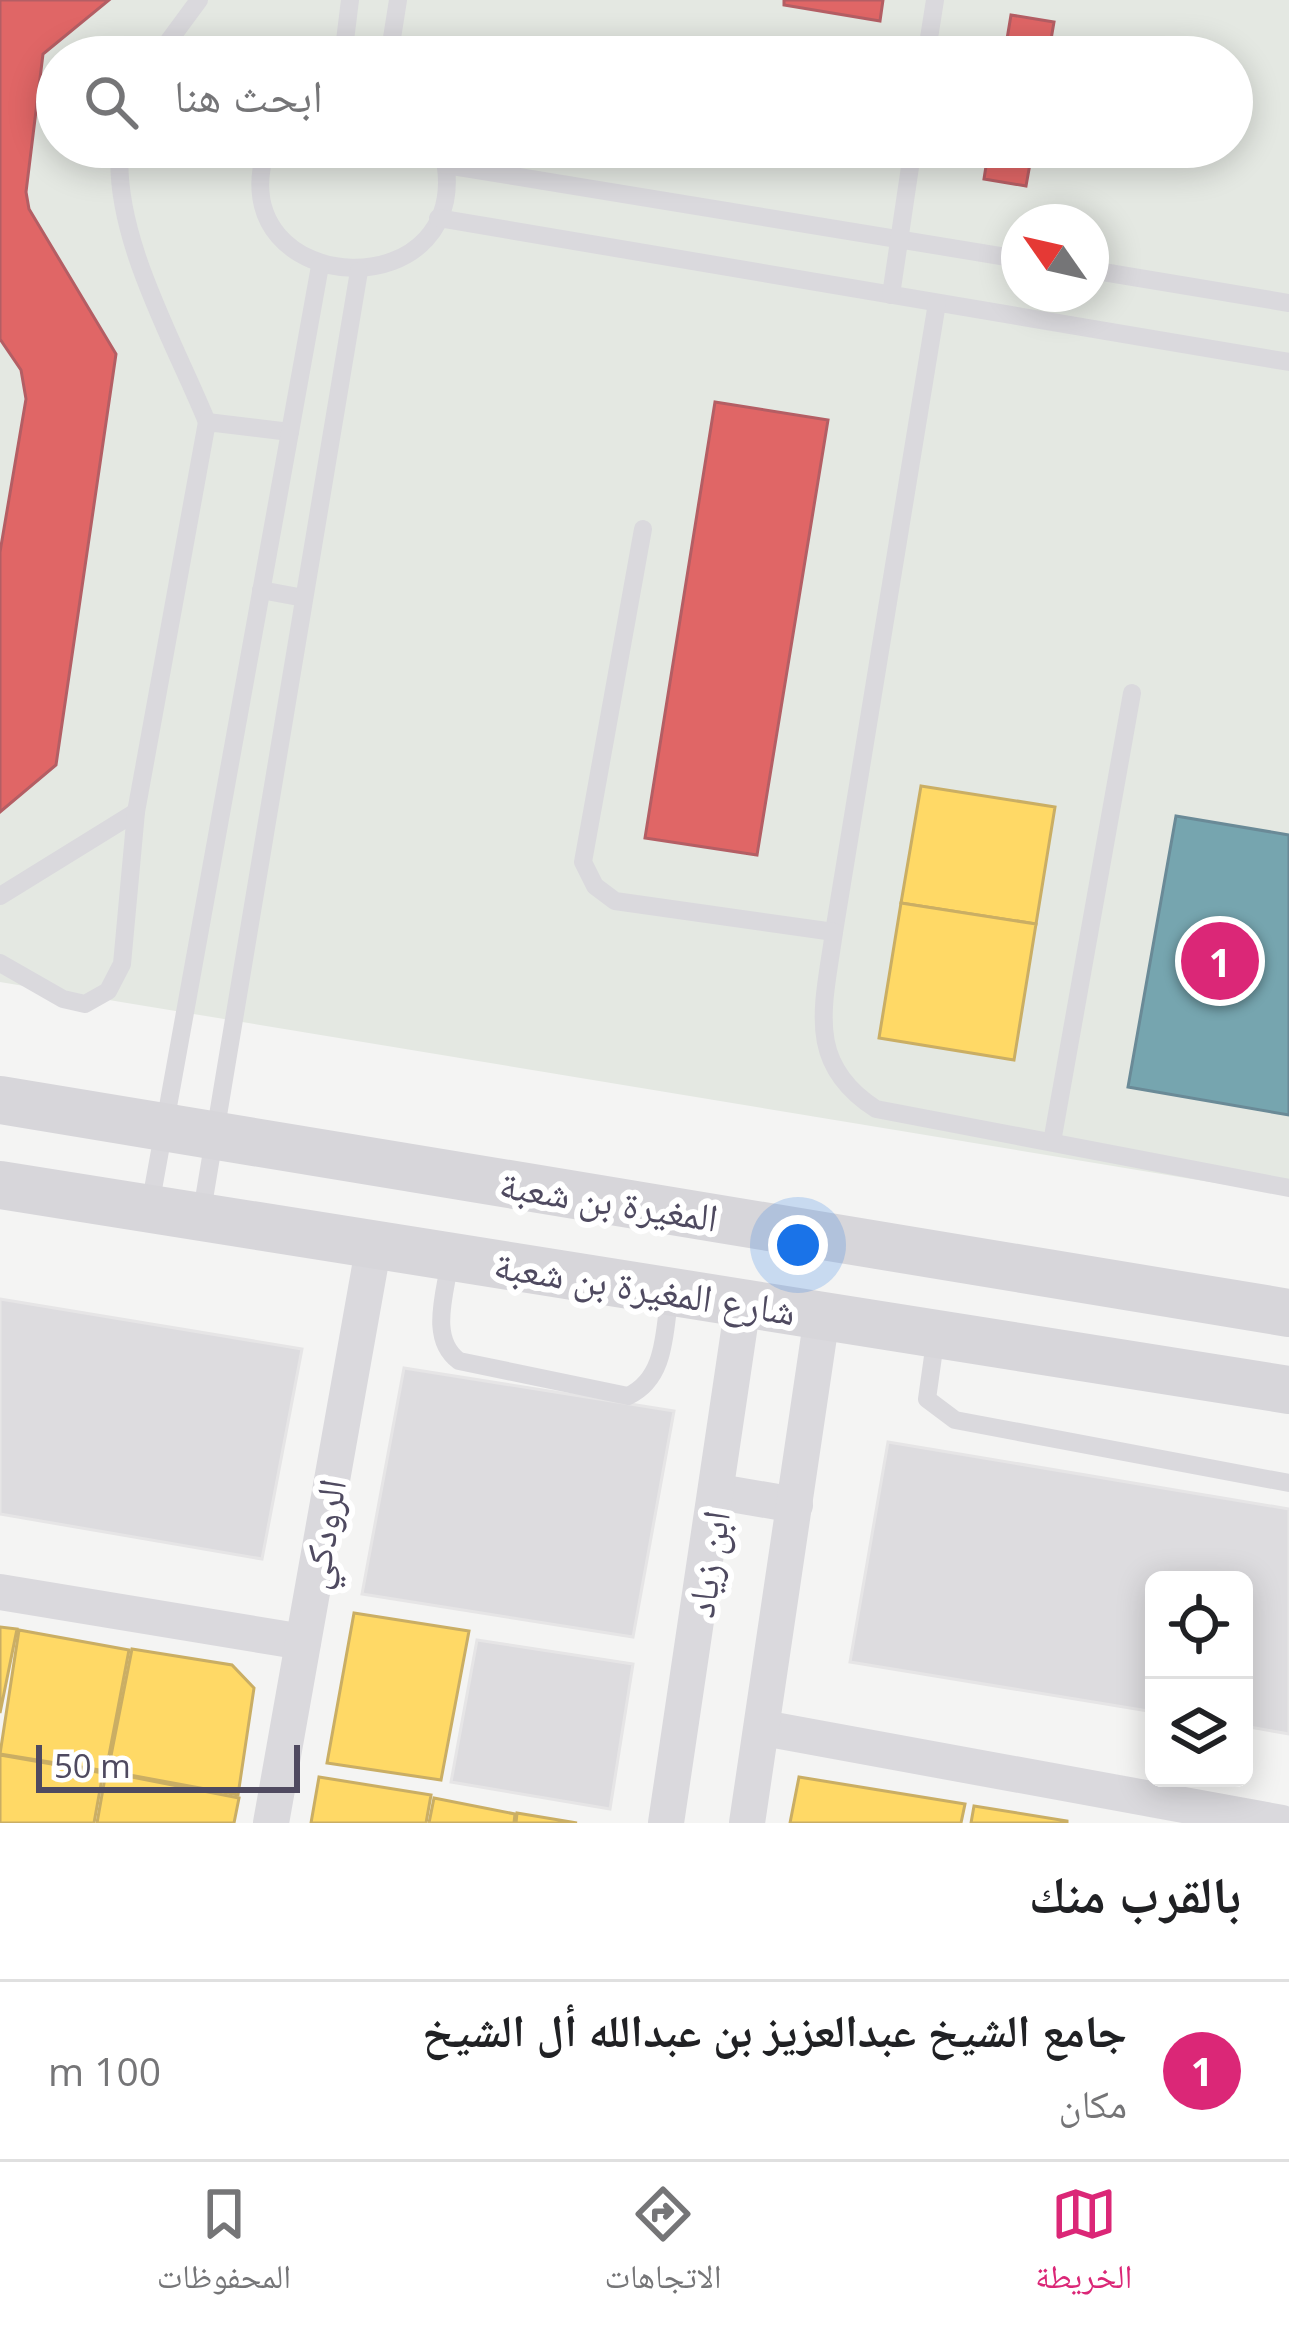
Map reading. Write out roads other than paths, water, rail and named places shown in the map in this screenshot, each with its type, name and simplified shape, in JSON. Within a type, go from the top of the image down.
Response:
[{"type":"street","name":"المغيرة بن شعبة","points":[[0,1100],[1289,1313]]},
{"type":"street","name":"شارع المغيرة بن شعبة","points":[[0,1185],[1289,1390]]},
{"type":"street","name":"الرودكي","points":[[271,1823],[374,1244]]},
{"type":"street","name":"ابن زياد","points":[[666,1823],[719,1492],[743,1304]]},
{"type":"street","name":"ابن زياد","points":[[747,1823],[823,1316]]},
{"type":"street","points":[[719,1492],[795,1505]]},
{"type":"street","points":[[0,1592],[303,1642]]},
{"type":"street","points":[[763,1728],[1119,1809],[1282,1823]]},
{"type":"lane","points":[[172,36],[199,0]]},
{"type":"lane","points":[[346,36],[350,0]]},
{"type":"lane","points":[[392,36],[398,0]]},
{"type":"lane","points":[[929,36],[935,0]]},
{"type":"lane","points":[[0,962],[63,999],[86,1004],[108,992],[122,964],[136,812],[207,422],[126,223],[118,168]]},
{"type":"lane","points":[[263,168],[261,182],[273,225],[286,243],[320,266],[359,271],[410,253],[438,218],[443,168]]},
{"type":"lane","points":[[510,168],[1001,256]]},
{"type":"lane","points":[[891,295],[910,168]]},
{"type":"lane","points":[[438,218],[1289,362]]},
{"type":"lane","points":[[150,1208],[320,266]]},
{"type":"lane","points":[[201,1217],[359,271]]},
{"type":"lane","points":[[1109,273],[1289,303]]},
{"type":"lane","points":[[937,303],[834,932],[822,1018],[827,1057],[848,1090],[876,1109],[1289,1188]]},
{"type":"lane","points":[[207,422],[290,432]]},
{"type":"lane","points":[[643,529],[584,862],[595,886],[615,901],[834,932]]},
{"type":"lane","points":[[261,590],[304,598]]},
{"type":"lane","points":[[1052,1142],[1132,693]]},
{"type":"lane","points":[[0,896],[136,812]]},
{"type":"lane","points":[[451,1257],[440,1337],[446,1352],[459,1361],[628,1396],[644,1389],[656,1373],[670,1292]]},
{"type":"lane","points":[[936,1334],[928,1400],[955,1420],[1289,1483]]},
{"type":"place","name":"جامع الشيخ عبدالعزيز بن عبدالله أل الشيخ","points":[[1220,961]]}]
